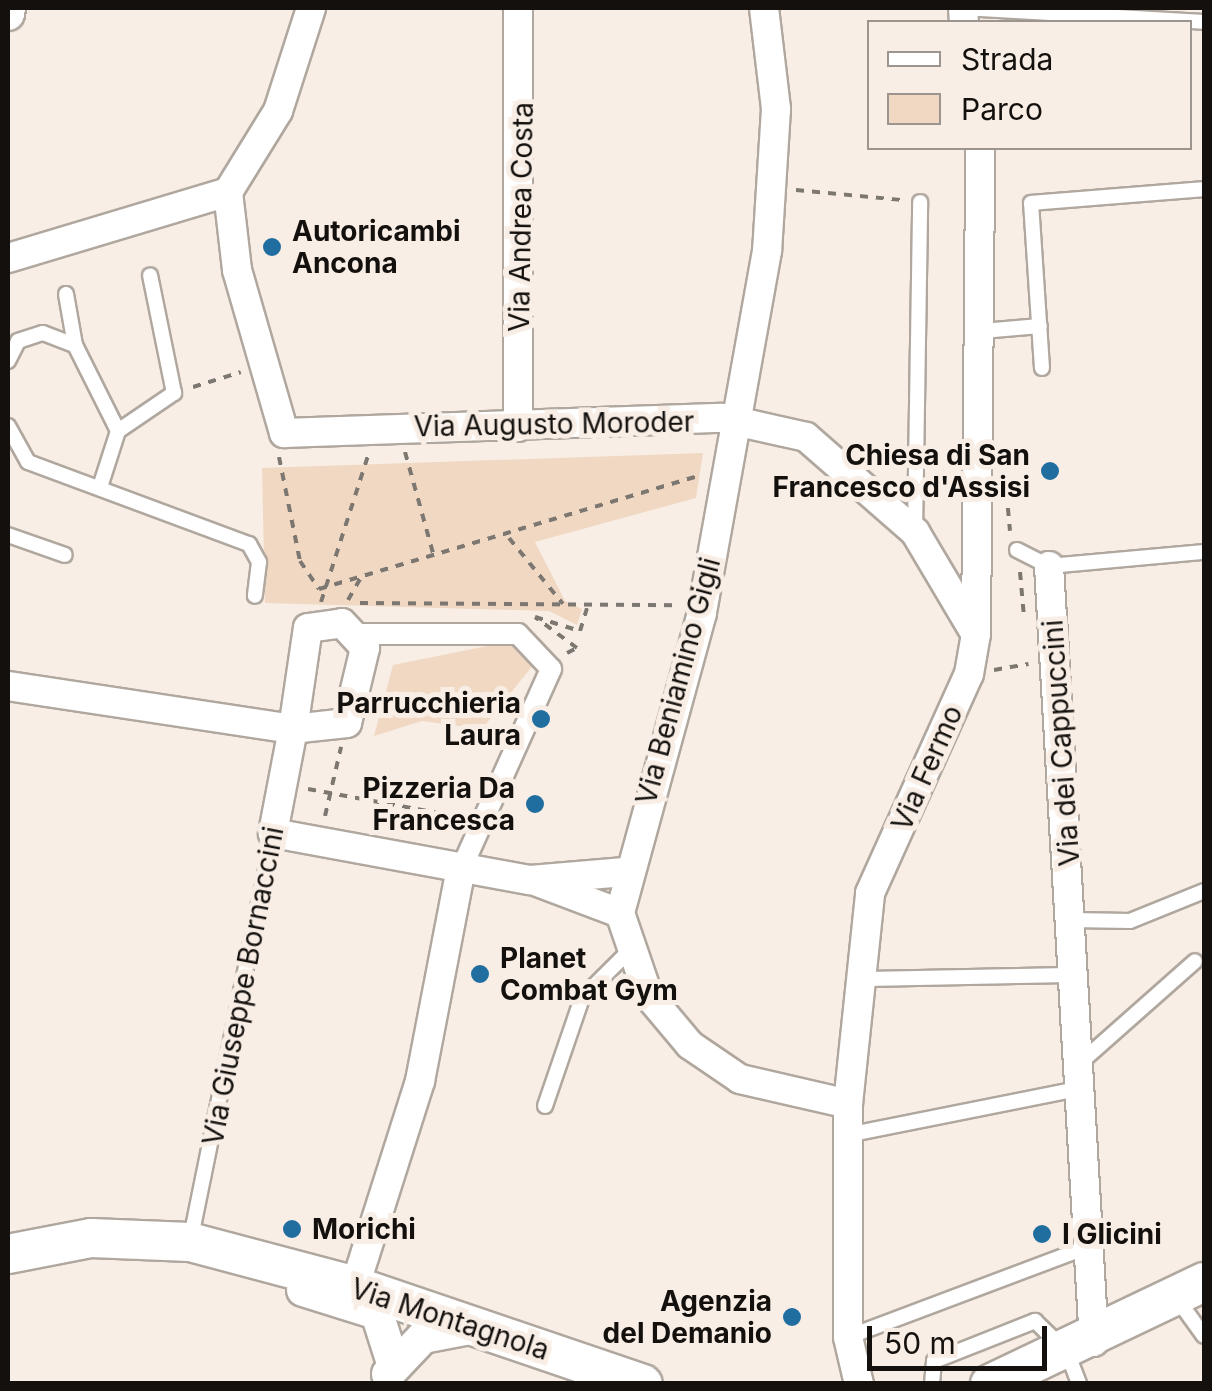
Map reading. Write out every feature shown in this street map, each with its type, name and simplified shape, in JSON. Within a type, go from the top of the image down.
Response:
[{"type":"main road","name":"Via Montagnola","points":[[8,1254],[92,1238],[190,1242],[355,1286],[642,1384]]},
{"type":"main road","points":[[990,1384],[1080,1359],[1191,1291]]},
{"type":"street","points":[[284,433],[236,270],[228,192],[278,111],[310,8]]},
{"type":"street","name":"Via Andrea Costa","points":[[518,8],[518,427]]},
{"type":"street","name":"Via Beniamino Gigli","points":[[764,8],[774,188],[738,419],[702,612],[624,872],[620,913],[629,952],[648,995],[690,1044],[740,1079],[848,1104]]},
{"type":"street","name":"Via Fermo","points":[[859,1384],[848,1338],[852,1134],[848,1104],[870,893],[969,674],[976,634],[982,331],[980,150]]},
{"type":"street","points":[[8,258],[228,192]]},
{"type":"street","name":"Via Augusto Moroder","points":[[284,433],[738,419],[806,437],[915,532],[976,634]]},
{"type":"street","name":"Via dei Cappuccini","points":[[1050,566],[1088,1246],[1080,1359]]},
{"type":"street","name":"Via Giuseppe Bornaccini","points":[[274,833],[308,628],[342,622],[360,634]]},
{"type":"street","points":[[8,686],[293,729],[347,722],[360,634],[528,630],[551,669],[461,869],[420,1082],[355,1286]]},
{"type":"street","points":[[274,833],[530,880],[620,913]]},
{"type":"street","points":[[530,880],[624,872]]},
{"type":"street","name":"Via Montagnola","points":[[256,1260],[268,1279],[377,1313],[388,1374]]},
{"type":"street","points":[[388,1374],[423,1337],[475,1327]]},
{"type":"lane","points":[[963,8],[1170,20]]},
{"type":"lane","points":[[1042,368],[1031,204],[1204,189]]},
{"type":"lane","points":[[915,532],[920,202]]},
{"type":"lane","points":[[100,484],[118,430],[174,392],[150,276]]},
{"type":"lane","points":[[66,294],[75,346],[118,430]]},
{"type":"lane","points":[[982,331],[1040,326]]},
{"type":"lane","points":[[8,361],[18,341],[44,333],[75,346]]},
{"type":"lane","points":[[8,426],[28,462],[100,484],[249,544],[258,562],[255,596]]},
{"type":"lane","points":[[8,534],[64,554]]},
{"type":"lane","points":[[1018,550],[1050,566],[1204,552]]},
{"type":"lane","name":"Via Giuseppe Bornaccini","points":[[190,1242],[274,833]]},
{"type":"lane","points":[[1072,920],[1130,921],[1204,891]]},
{"type":"lane","points":[[544,1106],[582,998],[629,952]]},
{"type":"lane","points":[[852,1134],[1081,1075],[1196,960]]},
{"type":"lane","points":[[861,979],[1074,974]]},
{"type":"lane","points":[[848,1338],[1088,1246]]},
{"type":"lane","points":[[1191,1291],[1204,1336]]},
{"type":"lane","points":[[932,1384],[934,1362],[1035,1320],[1080,1359]]},
{"type":"path","points":[[794,190],[920,202]]},
{"type":"path","points":[[174,392],[246,370]]},
{"type":"path","points":[[319,589],[390,428]]},
{"type":"path","points":[[390,428],[434,556]]},
{"type":"path","points":[[284,433],[277,467],[300,560],[319,589]]},
{"type":"path","points":[[319,589],[365,570],[508,538],[702,474],[728,480]]},
{"type":"path","points":[[508,538],[563,604]]},
{"type":"path","points":[[365,570],[347,602],[588,604],[660,598],[702,612]]},
{"type":"path","points":[[528,630],[570,656],[577,648],[535,617],[580,631],[588,604]]},
{"type":"path","points":[[969,674],[1028,664]]},
{"type":"path","points":[[320,840],[347,722]]},
{"type":"path","points":[[283,784],[481,820]]},
{"type":"green space","points":[[703,453],[696,498],[535,542],[565,601],[582,609],[577,625],[549,611],[265,603],[262,468]]},
{"type":"green space","points":[[507,642],[534,664],[482,729],[422,721],[374,736],[393,665]]},
{"type":"place","name":"Autoricambi Ancona","points":[[272,247]]},
{"type":"place","name":"Chiesa di San Francesco d'Assisi","points":[[1050,471]]},
{"type":"place","name":"Parrucchieria Laura","points":[[541,719]]},
{"type":"place","name":"Pizzeria Da Francesca","points":[[535,804]]},
{"type":"place","name":"Planet Combat Gym","points":[[480,974]]},
{"type":"place","name":"Morichi","points":[[292,1229]]},
{"type":"place","name":"I Glicini","points":[[1042,1234]]},
{"type":"place","name":"Agenzia del Demanio","points":[[792,1317]]}]
